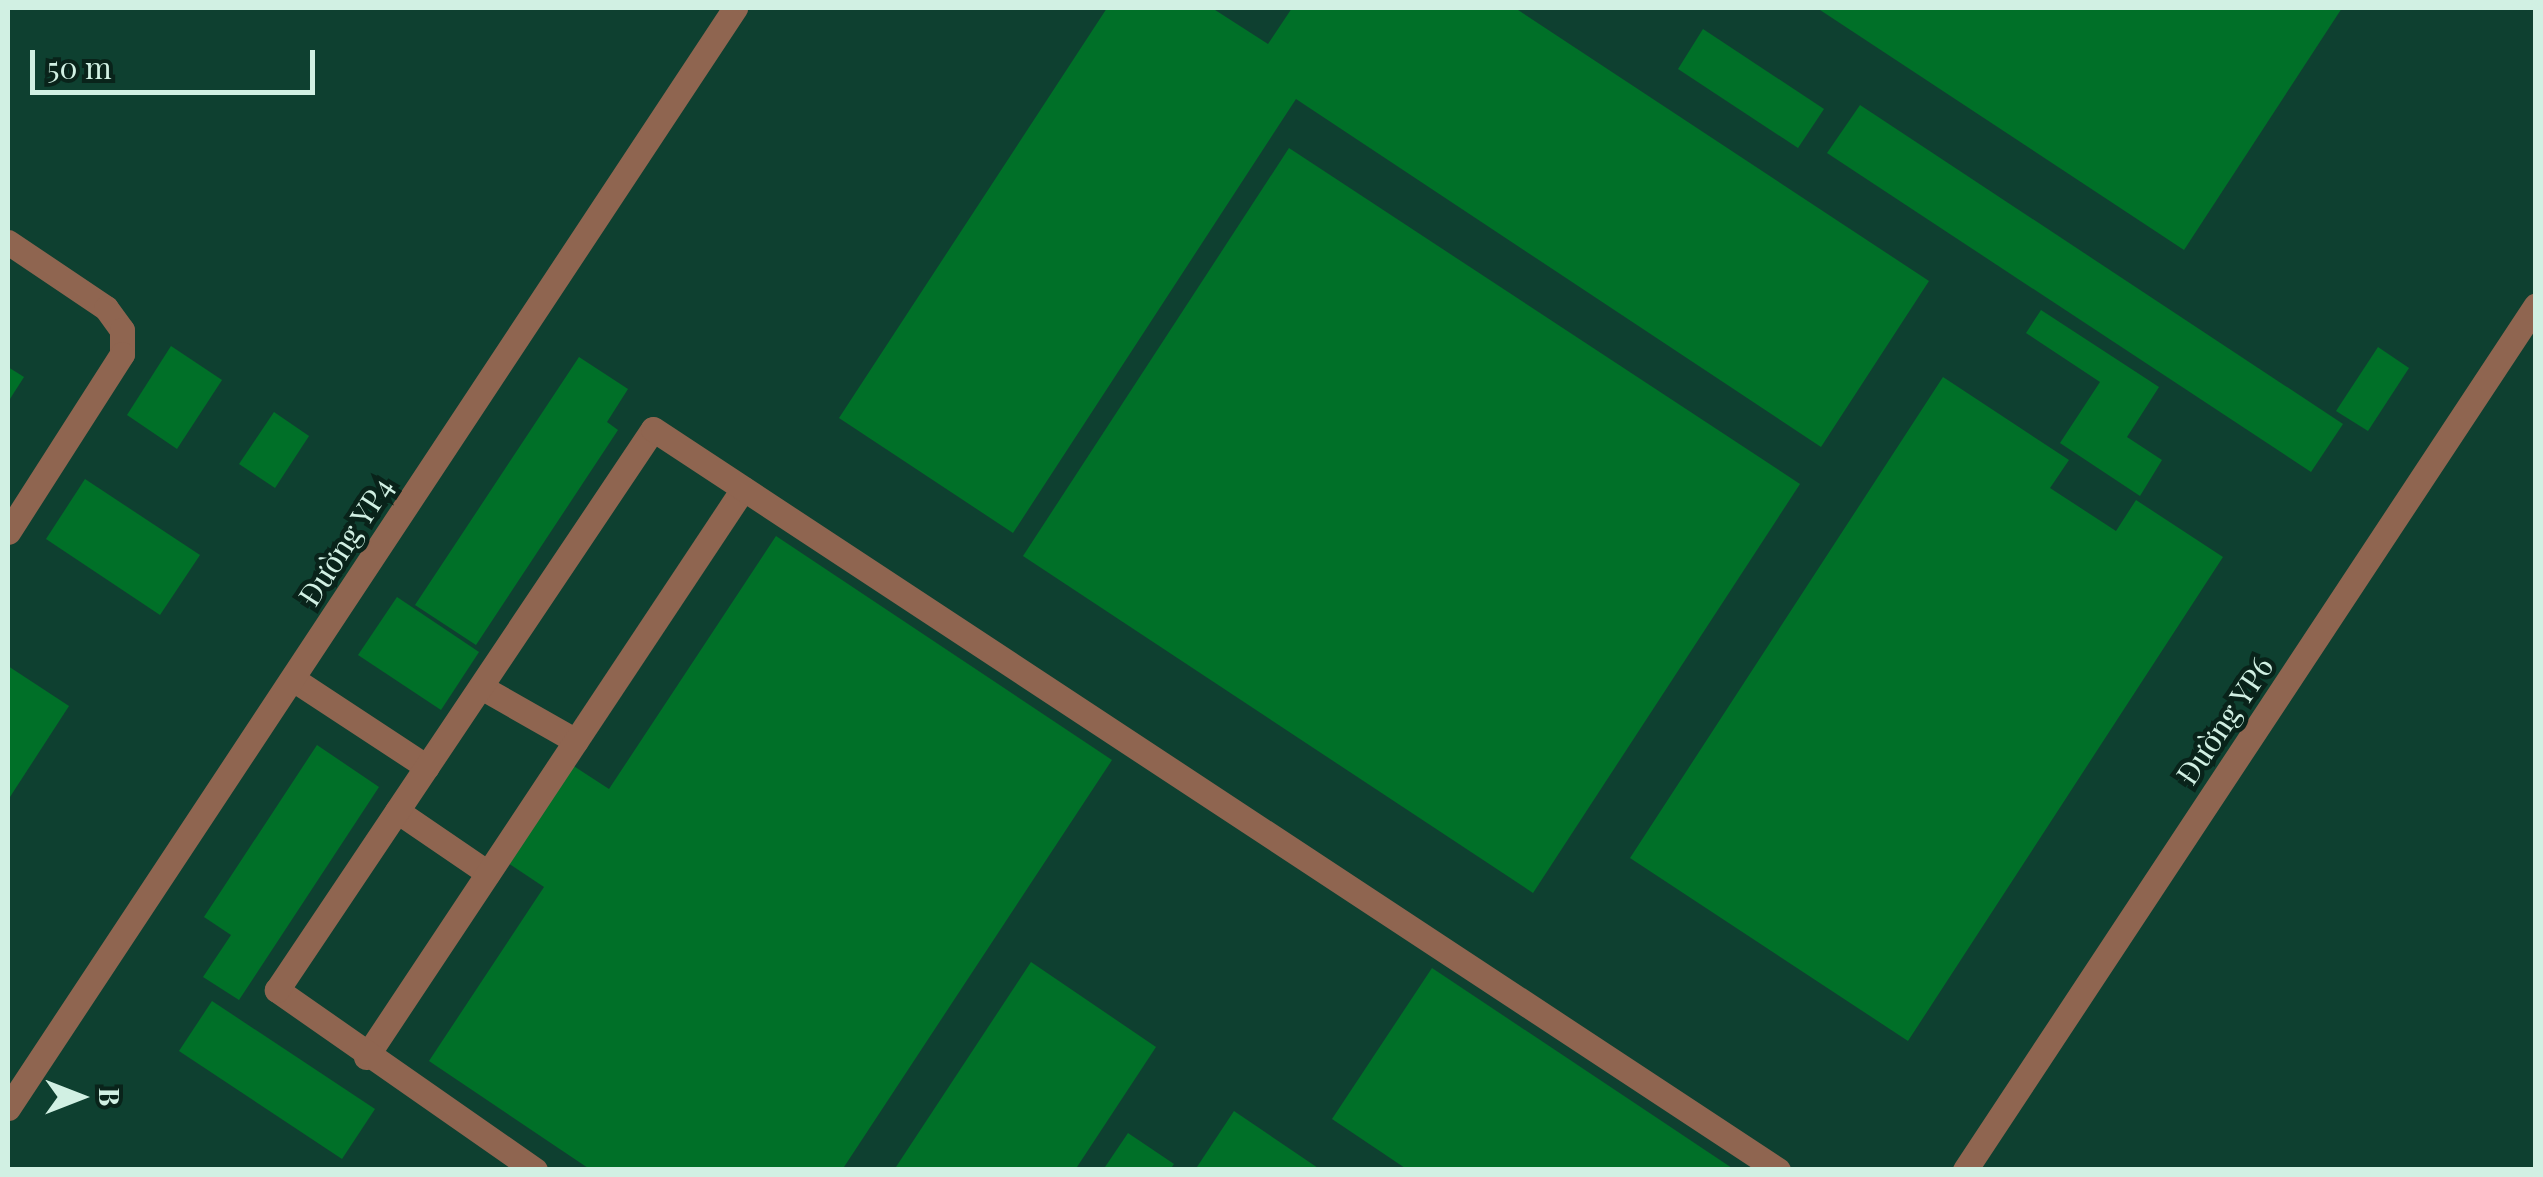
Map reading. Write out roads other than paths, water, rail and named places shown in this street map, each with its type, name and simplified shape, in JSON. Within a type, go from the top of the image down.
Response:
[{"type":"street","name":"Đường YP4","points":[[8,1108],[735,8]]},
{"type":"street","points":[[8,242],[106,308],[122,330],[122,354],[8,532]]},
{"type":"street","name":"Đường YP6","points":[[1965,1170],[2536,306]]},
{"type":"street","points":[[536,1170],[366,1057],[278,990],[653,429],[1778,1170]]},
{"type":"street","points":[[366,1057],[744,489]]},
{"type":"street","points":[[293,679],[427,767]]},
{"type":"street","points":[[481,687],[576,741]]},
{"type":"street","points":[[397,812],[488,872]]}]
